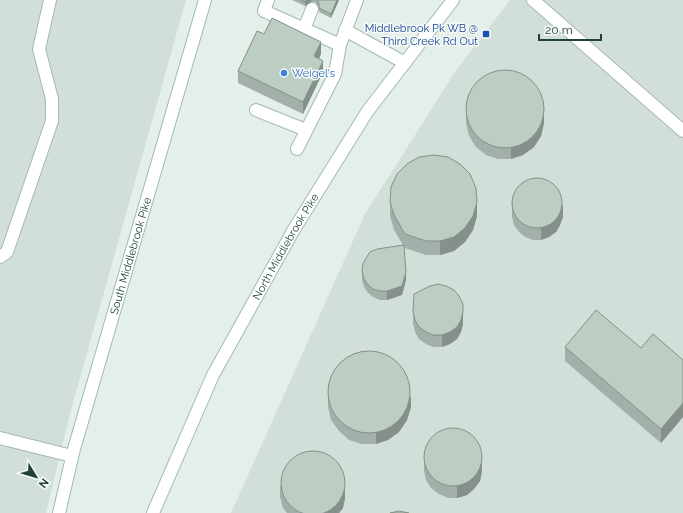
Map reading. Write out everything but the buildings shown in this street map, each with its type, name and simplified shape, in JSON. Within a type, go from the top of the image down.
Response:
[{"type":"main road","points":[[0,257],[7,252],[52,121],[52,99],[39,49],[50,0]]},
{"type":"main road","name":"South Middlebrook Pike","points":[[59,513],[72,456],[205,0]]},
{"type":"main road","points":[[268,0],[264,11],[340,45]]},
{"type":"main road","points":[[297,149],[335,74],[340,45],[357,0]]},
{"type":"main road","name":"North Middlebrook Pike","points":[[153,513],[213,375],[293,231],[367,112],[453,0]]},
{"type":"main road","points":[[533,0],[683,131]]},
{"type":"main road","points":[[304,29],[312,9]]},
{"type":"main road","points":[[345,30],[404,63]]},
{"type":"main road","points":[[256,110],[306,130]]},
{"type":"main road","points":[[0,438],[72,456]]},
{"type":"shaded area","points":[[0,0],[186,0],[71,410],[46,513],[0,513]]},
{"type":"shaded area","points":[[510,0],[683,0],[683,513],[231,513],[365,214],[455,72]]},
{"type":"place","name":"Middlebrook Pk WB @ Third Creek Rd Out","points":[[486,34]]},
{"type":"place","name":"Weigel's","points":[[284,73]]}]
